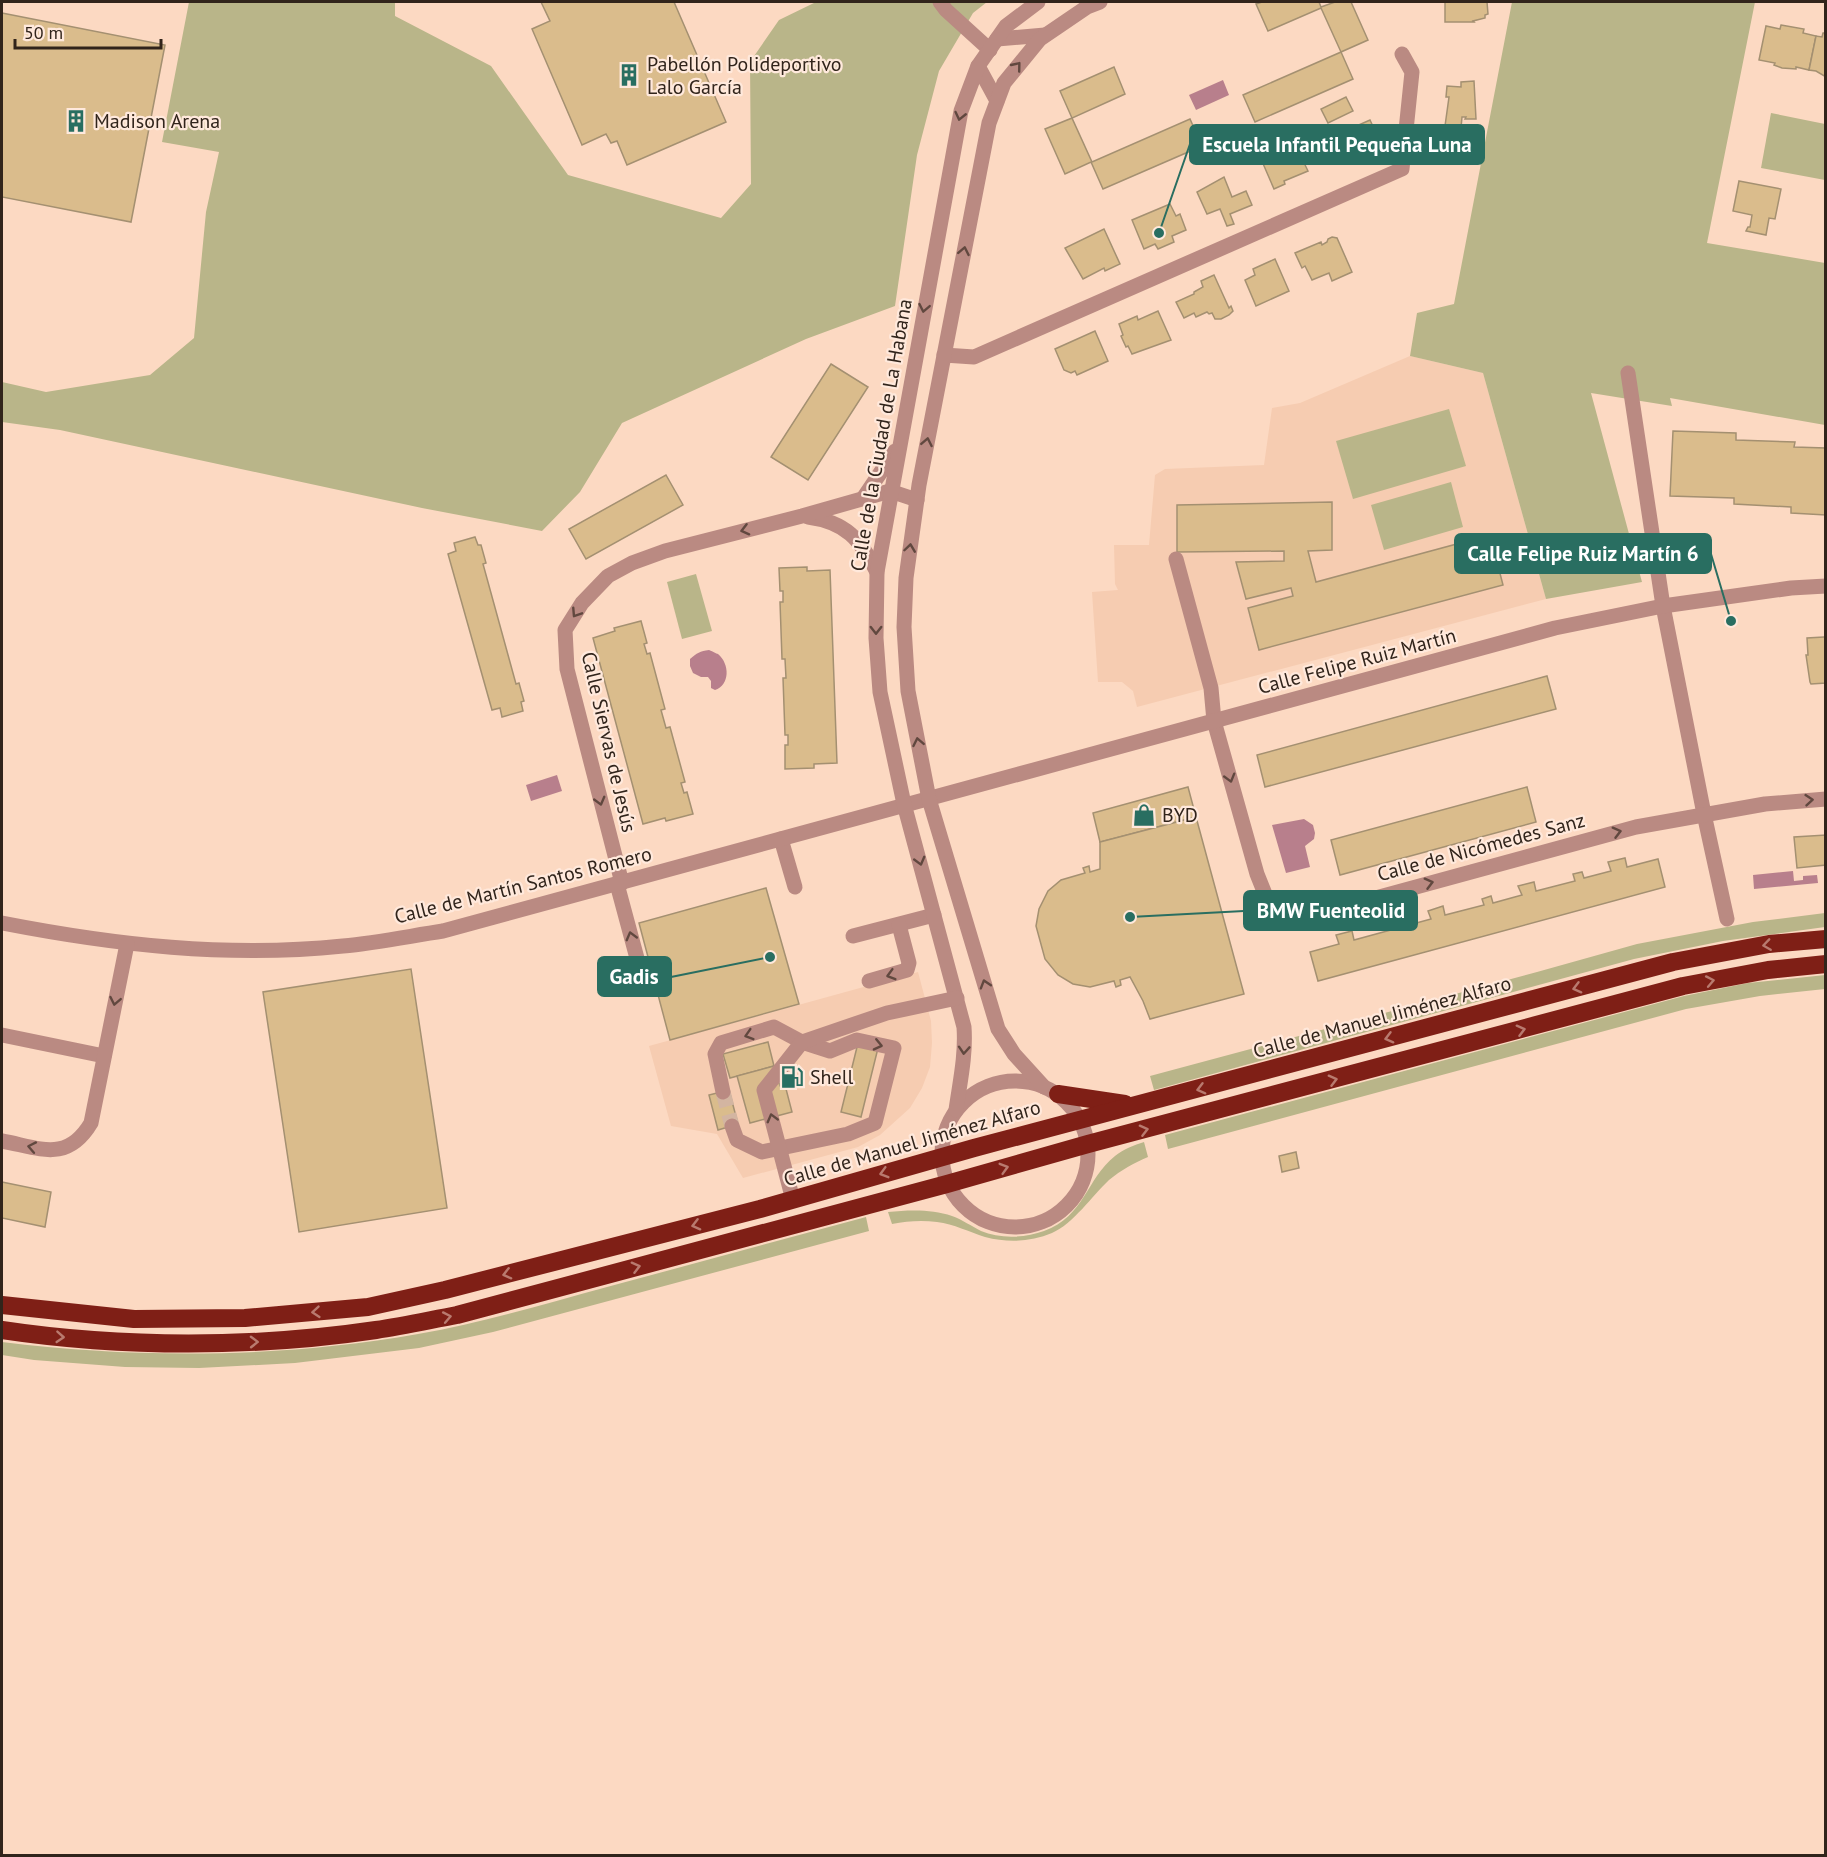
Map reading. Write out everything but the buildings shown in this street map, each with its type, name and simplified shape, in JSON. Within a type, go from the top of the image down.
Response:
[{"type":"highway","name":"Calle de Manuel Jiménez Alfaro","points":[[2,1305],[134,1319],[245,1318],[368,1307],[445,1290],[793,1200],[1080,1120],[1673,962],[1769,944],[1826,939]]},
{"type":"highway","points":[[2,1330],[40,1336],[144,1342],[262,1342],[376,1330],[457,1315],[1088,1144],[1683,987],[1768,970],[1826,964]]},
{"type":"highway","points":[[1051,1091],[1136,1106]]},
{"type":"street","points":[[940,2],[946,10],[993,44],[1045,35]]},
{"type":"street","name":"Calle de la Ciudad de La Habana","points":[[940,1158],[947,1126],[956,1110],[965,1041],[964,1027],[904,804],[880,692],[876,638],[877,572],[961,111],[978,66],[993,44],[1006,26],[1038,2]]},
{"type":"street","points":[[940,1158],[947,1184],[960,1202],[978,1216],[991,1222],[1020,1227],[1049,1219],[1061,1210],[1076,1194],[1085,1174],[1088,1159],[1088,1144],[1080,1120],[1014,1054],[998,1029],[930,799],[908,691],[904,627],[906,578],[917,500],[988,123],[1004,82],[1040,39],[1088,7],[1100,2]]},
{"type":"street","points":[[944,355],[974,357],[1402,169],[1412,72],[1402,54]]},
{"type":"street","points":[[978,66],[997,100]]},
{"type":"street","points":[[1628,373],[1663,606],[1727,919]]},
{"type":"street","points":[[864,497],[899,446]]},
{"type":"street","points":[[890,491],[917,500]]},
{"type":"street","name":"Calle Siervas de Jesús","points":[[645,988],[567,669],[565,630],[582,603],[608,576],[632,563],[665,551],[890,491]]},
{"type":"street","name":"Calle Siervas de Jesús","points":[[802,516],[824,519],[845,529],[867,553],[877,572]]},
{"type":"street","name":"Calle de Nicómedes Sanz","points":[[1176,559],[1211,688],[1214,721],[1257,874],[1269,904],[1285,915],[1317,914],[1636,827],[1765,804],[1826,799]]},
{"type":"street","name":"Calle Felipe Ruiz Martín","points":[[904,804],[930,799],[1556,628],[1663,606],[1791,588],[1826,586]]},
{"type":"street","name":"Calle de Martín Santos Romero","points":[[2,923],[127,944],[217,951],[343,946],[443,931],[904,804]]},
{"type":"street","points":[[781,839],[795,887]]},
{"type":"street","points":[[853,936],[934,915]]},
{"type":"street","points":[[869,981],[907,970],[909,963],[899,925]]},
{"type":"street","points":[[2,1141],[50,1150],[66,1149],[83,1136],[91,1123],[127,944]]},
{"type":"street","points":[[793,1200],[764,1090],[802,1042],[887,1013],[957,999]]},
{"type":"street","points":[[723,1092],[715,1054],[721,1043],[774,1027],[802,1042],[830,1051],[857,1040],[894,1048],[875,1123],[848,1134],[762,1152],[737,1140],[732,1126]]},
{"type":"street","points":[[2,1035],[104,1056]]},
{"type":"street","points":[[956,1110],[978,1092],[997,1084],[1017,1082],[1051,1091]]},
{"type":"shaded area","points":[[189,2],[395,2],[395,16],[491,66],[568,175],[721,218],[751,184],[750,62],[779,20],[816,2],[987,2],[973,13],[939,71],[917,155],[895,306],[806,339],[622,423],[580,492],[542,531],[422,508],[60,430],[2,422],[2,382],[46,392],[150,375],[194,338],[206,212],[219,152],[162,142]]},
{"type":"shaded area","points":[[1512,2],[1755,2],[1707,243],[1825,263],[1825,425],[1670,398],[1672,406],[1591,393],[1642,582],[1546,599],[1483,373],[1410,356],[1417,313],[1454,304]]},
{"type":"shaded area","points":[[1223,80],[1229,95],[1196,110],[1189,95]]},
{"type":"shaded area","points":[[1771,113],[1825,124],[1825,180],[1761,168]]},
{"type":"shaded area","points":[[1410,356],[1483,373],[1546,599],[1137,707],[1133,691],[1122,682],[1098,682],[1092,592],[1118,590],[1115,584],[1114,545],[1149,545],[1155,475],[1165,469],[1264,465],[1272,408],[1300,403]]},
{"type":"shaded area","points":[[1449,409],[1466,466],[1353,499],[1336,441]]},
{"type":"shaded area","points":[[1451,482],[1463,527],[1384,550],[1371,505]]},
{"type":"shaded area","points":[[696,574],[712,631],[682,639],[667,582]]},
{"type":"shaded area","points":[[709,650],[722,658],[727,674],[723,684],[715,690],[711,688],[711,681],[708,677],[701,677],[693,673],[690,666],[690,659]]},
{"type":"shaded area","points":[[557,775],[562,791],[531,801],[526,785]]},
{"type":"shaded area","points":[[1304,819],[1313,825],[1315,833],[1314,839],[1305,846],[1310,867],[1286,873],[1272,825]]},
{"type":"shaded area","points":[[1793,871],[1794,881],[1803,880],[1803,876],[1817,875],[1818,883],[1754,889],[1753,875]]},
{"type":"shaded area","points":[[1825,913],[1825,927],[1723,941],[1634,959],[1154,1090],[1150,1076],[1637,944],[1753,922]]},
{"type":"shaded area","name":"Shell","points":[[918,972],[931,1021],[930,1067],[922,1088],[910,1108],[880,1135],[858,1147],[743,1178],[717,1134],[671,1126],[649,1046]]},
{"type":"shaded area","points":[[1825,975],[1825,989],[1760,996],[1686,1009],[1168,1149],[1165,1135],[1684,996],[1748,983]]},
{"type":"shaded area","points":[[1144,1142],[1148,1157],[1109,1180],[1060,1229],[1036,1238],[1019,1241],[994,1239],[949,1224],[931,1221],[892,1224],[888,1212],[937,1212],[960,1219],[981,1231],[996,1235],[1012,1237],[1037,1233],[1058,1224],[1068,1216],[1077,1207],[1097,1175],[1115,1156],[1129,1147]]},
{"type":"shaded area","points":[[866,1217],[869,1231],[493,1332],[419,1348],[295,1363],[199,1368],[125,1367],[34,1360],[2,1355],[2,1342],[54,1348],[158,1353],[262,1352],[366,1342],[418,1334],[513,1313]]},
{"type":"tunnel","points":[[723,1092],[732,1126]]},
{"type":"place","name":"Pabellón Polideportivo Lalo García","points":[[629,75]]},
{"type":"place","name":"Madison Arena","points":[[76,121]]},
{"type":"place","name":"Escuela Infantil Pequeña Luna","points":[[1159,233]]},
{"type":"place","name":"Calle Felipe Ruiz Martín 6","points":[[1731,621]]},
{"type":"place","name":"BYD","points":[[1144,815]]},
{"type":"place","name":"BMW Fuenteolid","points":[[1130,917]]},
{"type":"place","name":"Gadis","points":[[770,957]]},
{"type":"place","name":"Shell","points":[[792,1077]]}]
